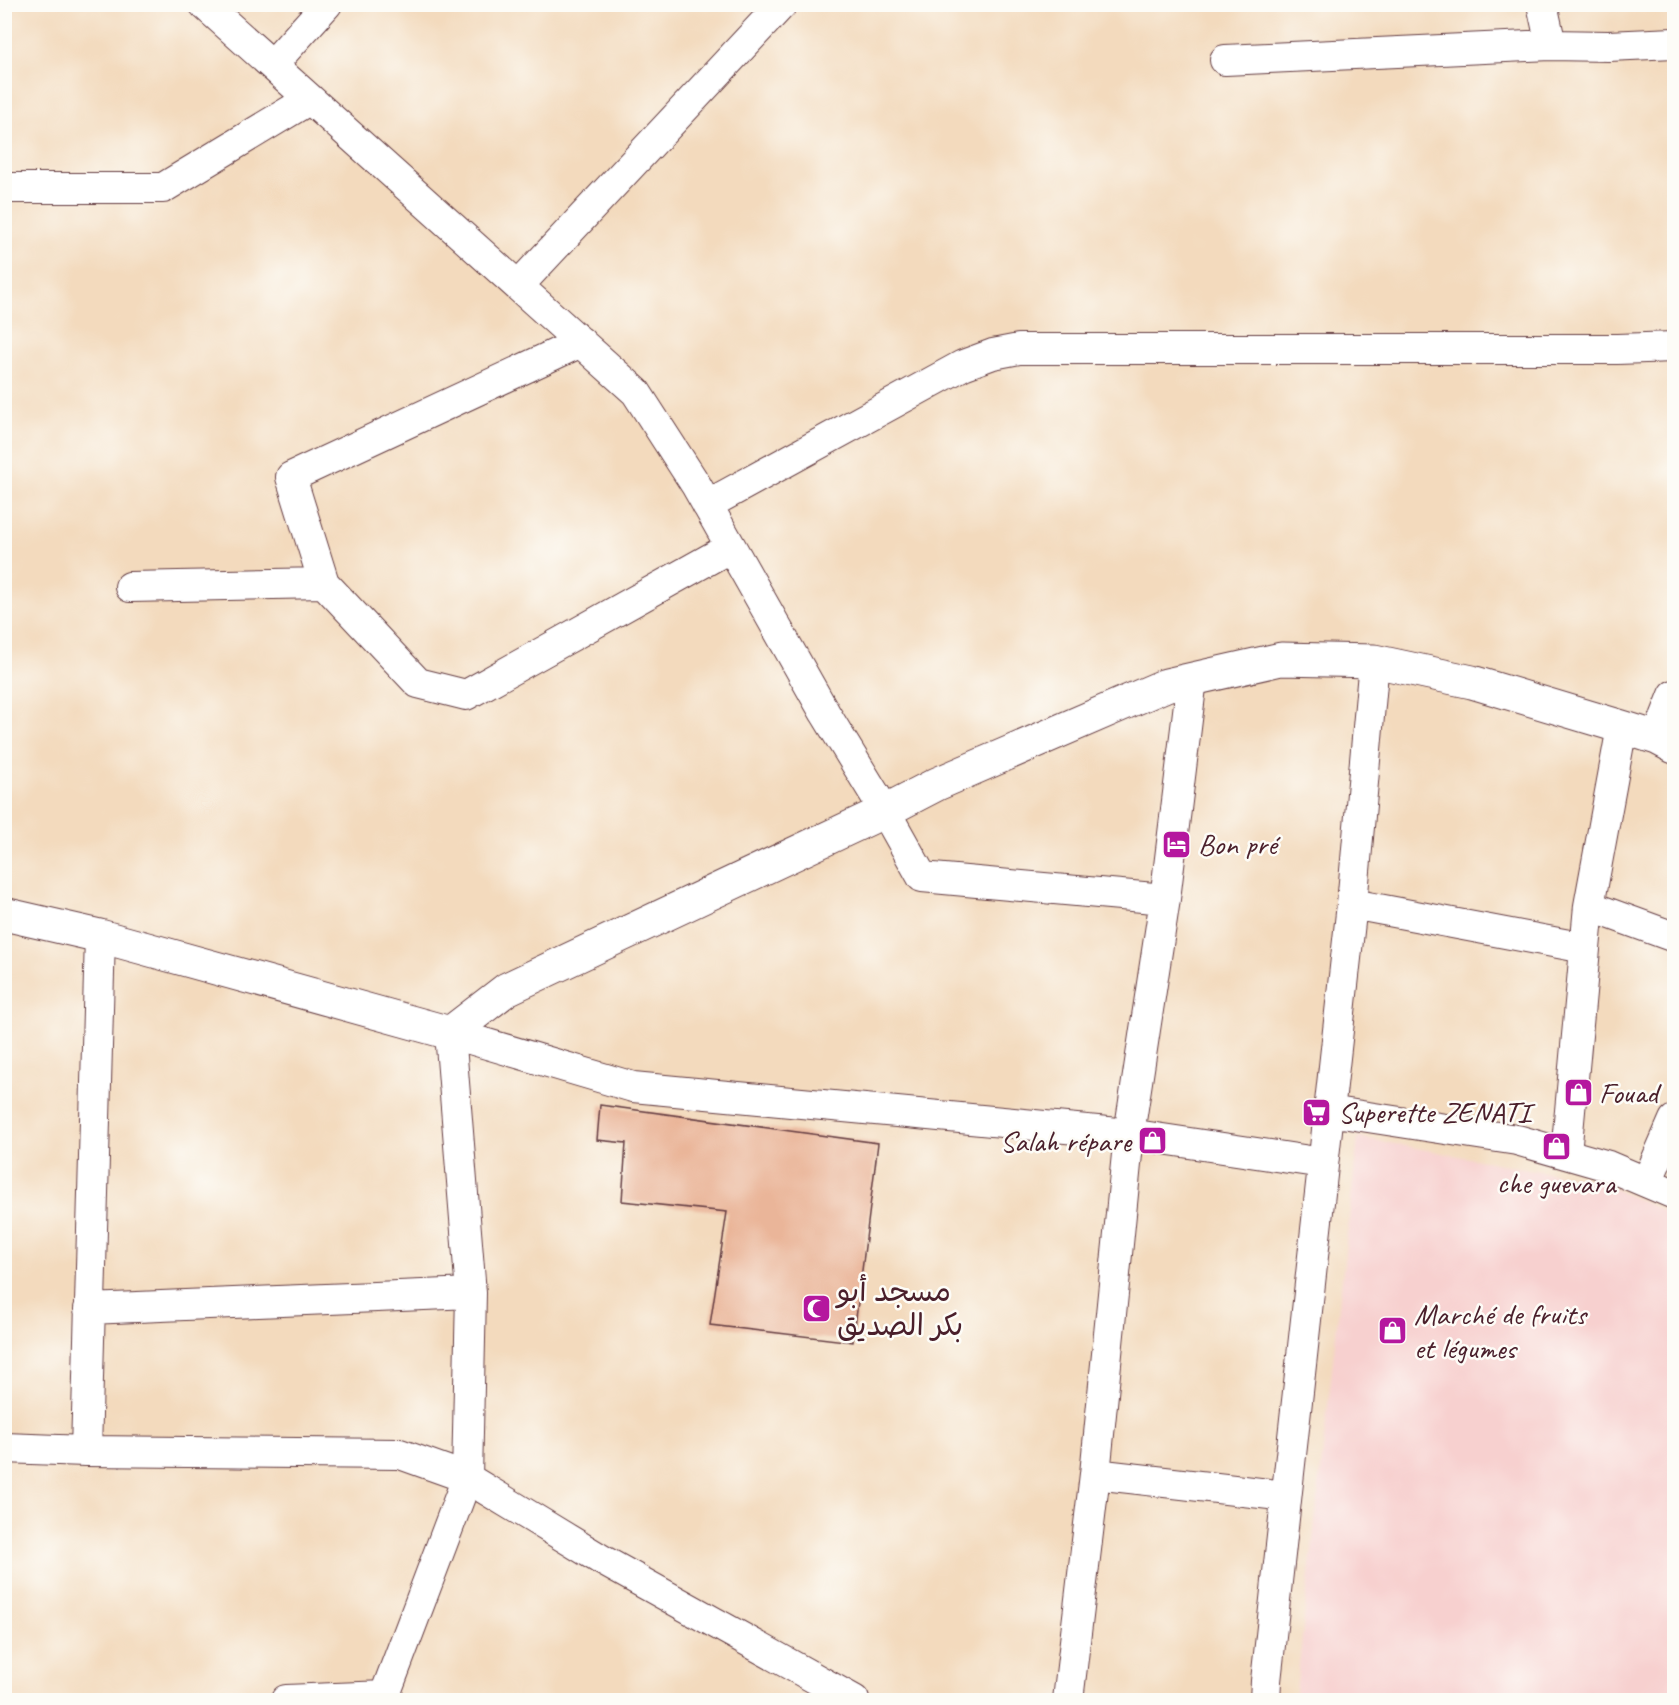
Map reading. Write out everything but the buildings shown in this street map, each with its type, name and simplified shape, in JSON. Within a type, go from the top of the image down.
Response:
[{"type":"street","points":[[204,4],[636,392],[708,505],[825,713],[922,877],[1165,899]]},
{"type":"street","points":[[272,65],[327,4]]},
{"type":"street","points":[[518,286],[782,4]]},
{"type":"street","points":[[1542,4],[1551,45]]},
{"type":"street","points":[[1225,60],[1551,45],[1608,46],[1674,43]]},
{"type":"street","points":[[4,188],[163,188],[310,99]]},
{"type":"street","points":[[581,342],[291,477],[324,583],[418,683],[466,695],[731,547]]},
{"type":"street","points":[[708,505],[963,365],[993,354],[1019,349],[1617,349],[1674,347]]},
{"type":"street","points":[[130,587],[324,583]]},
{"type":"street","points":[[450,1033],[507,989],[885,811],[937,784],[1166,685],[1281,659],[1374,661],[1472,682],[1622,727],[1666,743],[1674,694]]},
{"type":"street","points":[[1265,1701],[1352,904],[1374,661]]},
{"type":"street","points":[[1068,1701],[1095,1474],[1129,1134],[1165,899],[1192,679]]},
{"type":"street","points":[[1566,1154],[1589,906],[1622,727]]},
{"type":"street","points":[[1352,904],[1585,948]]},
{"type":"street","points":[[1589,906],[1674,937]]},
{"type":"street","points":[[4,914],[100,936],[450,1033],[633,1087],[1129,1134],[1323,1163]]},
{"type":"street","points":[[86,1451],[88,1310],[100,936]]},
{"type":"street","points":[[286,1701],[384,1698],[467,1478],[471,1293],[450,1033]]},
{"type":"street","points":[[1329,1111],[1517,1140],[1608,1166],[1674,1194]]},
{"type":"street","points":[[1647,1182],[1674,1120]]},
{"type":"street","points":[[88,1310],[471,1293]]},
{"type":"street","points":[[4,1448],[400,1454],[467,1478],[602,1560],[854,1701]]},
{"type":"street","points":[[1095,1474],[1286,1496]]},
{"type":"shaded area","points":[[1358,1137],[1602,1183],[1674,1216],[1674,1700],[1295,1700]]},
{"type":"place","name":"Bon pré","points":[[1177,844]]},
{"type":"place","name":"Fouad","points":[[1578,1093]]},
{"type":"place","name":"Superette ZENATI","points":[[1317,1112]]},
{"type":"place","name":"Salah répare","points":[[1152,1141]]},
{"type":"place","name":"che guevara","points":[[1556,1146]]},
{"type":"place","name":"مسجد أبو بكر الصديق","points":[[816,1308]]},
{"type":"place","name":"Marché de fruits et légumes","points":[[1393,1331]]}]
